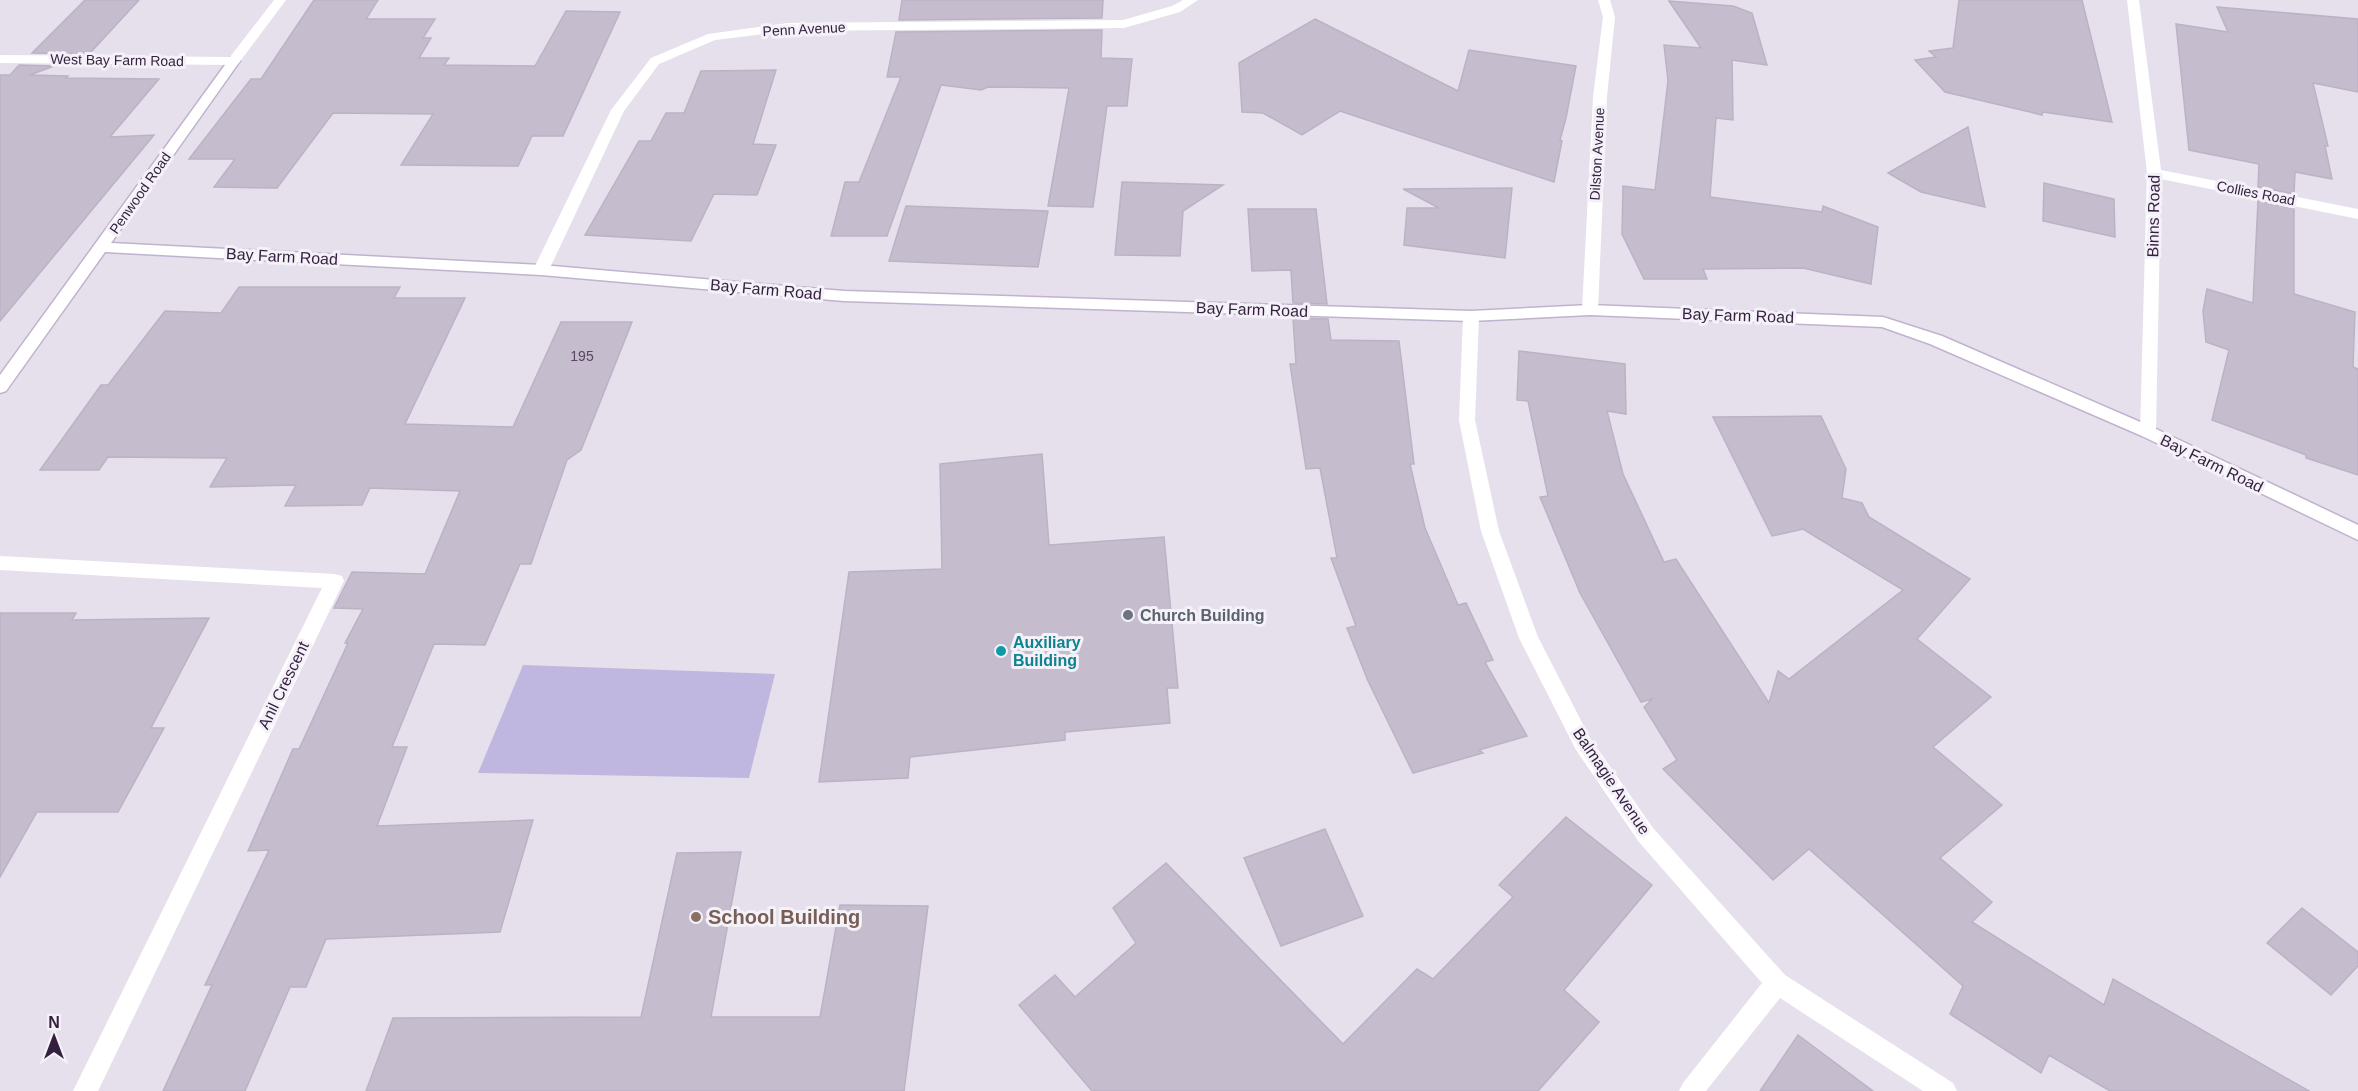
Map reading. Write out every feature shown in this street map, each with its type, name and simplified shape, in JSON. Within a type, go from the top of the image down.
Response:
[{"type":"street","name":"Penwood Road","points":[[0,387],[280,0]]},
{"type":"street","name":"Penn Avenue","points":[[541,270],[618,110],[655,61],[712,37],[788,27],[1124,24],[1176,9],[1192,0]]},
{"type":"street","name":"Dilston Avenue","points":[[1590,310],[1600,97],[1609,17],[1604,0]]},
{"type":"street","name":"Binns Road","points":[[2133,0],[2154,173],[2148,432]]},
{"type":"street","name":"West Bay Farm Road","points":[[0,59],[234,61]]},
{"type":"street","name":"Collies Road","points":[[2154,173],[2358,214]]},
{"type":"street","name":"Bay Farm Road","points":[[102,247],[541,270],[844,296],[1472,316],[1590,310],[1882,322],[1936,340],[2148,432],[2358,533]]},
{"type":"street","name":"Balmagie Avenue","points":[[1472,316],[1467,420],[1490,531],[1529,638],[1584,744],[1646,835],[1777,983],[1945,1091]]},
{"type":"street","name":"Anil Crescent","points":[[0,563],[334,580],[85,1091]]},
{"type":"street","points":[[1691,1091],[1777,983]]},
{"type":"shaded area","points":[[523,665],[775,674],[749,778],[478,773]]},
{"type":"building","points":[[85,0],[139,0],[92,51],[86,54],[32,53]]},
{"type":"building","points":[[314,0],[378,0],[366,19],[435,19],[423,38],[431,38],[419,58],[449,58],[444,65],[535,66],[566,11],[620,12],[563,136],[532,136],[518,166],[401,165],[433,114],[333,113],[277,188],[214,187],[235,159],[189,159],[251,79],[261,79]]},
{"type":"building","points":[[902,0],[1103,0],[1102,18],[899,20]]},
{"type":"building","points":[[1959,0],[2082,0],[2112,122],[2043,112],[2042,115],[1945,92],[1915,60],[1936,57],[1929,51],[1953,48]]},
{"type":"building","points":[[1669,1],[1733,6],[1752,13],[1767,65],[1732,60],[1733,120],[1716,118],[1710,197],[1822,212],[1823,206],[1878,227],[1871,284],[1803,268],[1703,269],[1707,279],[1644,279],[1622,234],[1623,186],[1655,190],[1668,81],[1664,45],[1701,48]]},
{"type":"building","points":[[2217,7],[2358,19],[2358,92],[2313,83],[2328,146],[2325,146],[2332,179],[2295,172],[2294,194],[2258,187],[2259,164],[2189,150],[2176,24],[2228,32]]},
{"type":"building","points":[[1315,19],[1458,91],[1469,50],[1576,66],[1560,140],[1562,141],[1554,182],[1340,111],[1302,135],[1263,113],[1242,112],[1239,63]]},
{"type":"building","points":[[1102,30],[1101,58],[1132,59],[1127,106],[1107,106],[1093,207],[1048,206],[1069,88],[988,87],[981,90],[941,85],[887,236],[831,236],[845,182],[859,182],[901,77],[887,77],[896,32]]},
{"type":"building","points":[[19,65],[54,66],[30,75],[68,76],[66,78],[159,79],[110,137],[154,135],[0,321],[0,75],[10,75]]},
{"type":"building","points":[[776,70],[753,144],[776,145],[757,195],[714,194],[691,241],[585,235],[639,141],[651,141],[666,113],[684,113],[701,71]]},
{"type":"building","points":[[1968,127],[1985,207],[1921,192],[1888,173]]},
{"type":"building","points":[[1122,182],[1223,185],[1183,211],[1180,256],[1115,255]]},
{"type":"building","points":[[2044,183],[2114,199],[2115,237],[2043,221]]},
{"type":"building","points":[[1512,188],[1505,258],[1404,245],[1407,208],[1439,208],[1403,189]]},
{"type":"building","points":[[2258,201],[2294,208],[2294,294],[2355,312],[2353,367],[2358,369],[2358,475],[2306,458],[2306,455],[2212,420],[2229,350],[2206,342],[2203,311],[2207,289],[2253,303]]},
{"type":"building","points":[[906,206],[1048,211],[1038,267],[889,261]]},
{"type":"building","points":[[1248,209],[1316,209],[1327,304],[1293,303],[1291,270],[1252,271]]},
{"type":"building","points":[[239,287],[400,287],[394,298],[465,298],[405,424],[513,427],[561,322],[632,322],[581,450],[567,460],[531,564],[520,564],[485,645],[434,644],[392,747],[407,747],[377,826],[533,820],[500,932],[326,939],[306,987],[290,987],[245,1091],[163,1091],[212,985],[205,985],[269,850],[248,851],[293,749],[299,749],[348,643],[345,643],[363,609],[334,608],[352,572],[425,574],[460,491],[370,488],[362,505],[285,506],[296,485],[210,487],[227,458],[108,457],[99,470],[40,470],[101,385],[108,385],[165,311],[221,313]]},
{"type":"building","points":[[1293,318],[1328,319],[1331,340],[1399,341],[1414,464],[1410,464],[1425,528],[1458,605],[1466,603],[1493,660],[1485,662],[1527,736],[1479,750],[1483,753],[1413,773],[1368,681],[1347,628],[1356,626],[1331,558],[1337,558],[1320,468],[1306,469],[1290,364],[1296,364]]},
{"type":"building","points":[[1519,351],[1625,364],[1626,414],[1607,411],[1623,474],[1664,562],[1676,559],[1769,703],[1778,671],[1789,679],[1903,590],[1803,529],[1772,536],[1713,417],[1821,416],[1846,469],[1842,498],[1862,503],[1869,517],[1970,579],[1917,639],[1991,697],[1933,747],[2002,805],[1940,858],[1992,902],[1972,922],[2104,1005],[2113,979],[2309,1091],[2110,1091],[2049,1055],[2041,1073],[1950,1014],[1963,986],[1809,849],[1773,880],[1663,769],[1677,760],[1644,707],[1652,699],[1641,702],[1580,593],[1540,497],[1548,496],[1528,401],[1517,400]]},
{"type":"building","points":[[1042,454],[1049,545],[1164,537],[1178,688],[1167,688],[1170,723],[1065,732],[1065,740],[910,757],[908,778],[819,782],[849,572],[942,569],[940,464]]},
{"type":"building","points":[[0,613],[76,613],[72,620],[209,618],[151,728],[164,728],[118,812],[37,812],[0,877]]},
{"type":"building","points":[[1566,817],[1652,885],[1564,990],[1599,1022],[1538,1091],[1092,1091],[1019,1005],[1055,975],[1075,997],[1136,943],[1113,908],[1166,863],[1343,1044],[1417,969],[1433,979],[1513,897],[1499,885]]},
{"type":"building","points":[[1325,829],[1363,916],[1281,946],[1244,858]]},
{"type":"building","points":[[741,852],[711,1017],[820,1017],[840,905],[928,906],[904,1091],[366,1091],[393,1018],[641,1017],[677,853]]},
{"type":"building","points":[[2302,908],[2358,952],[2358,966],[2331,995],[2267,943]]},
{"type":"building","points":[[1798,1035],[1873,1091],[1760,1091]]},
{"type":"place","name":"Church Building","points":[[1128,615]]},
{"type":"place","name":"Auxiliary Building","points":[[1001,651]]},
{"type":"place","name":"School Building","points":[[696,917]]}]
